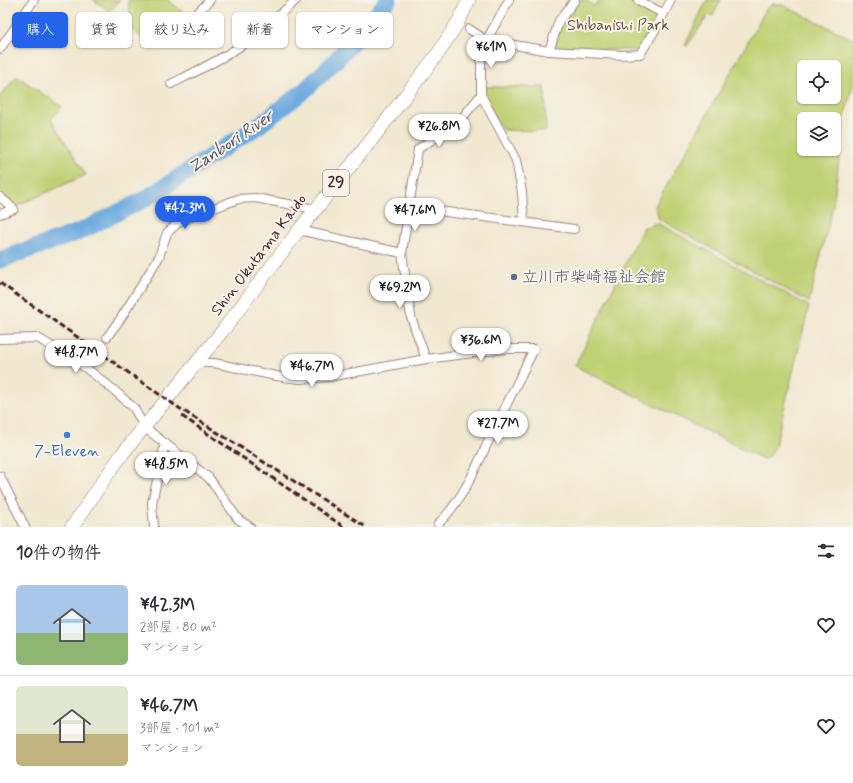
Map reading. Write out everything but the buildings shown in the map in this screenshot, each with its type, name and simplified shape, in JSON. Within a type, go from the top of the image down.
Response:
[{"type":"main road","name":"Shin Okutama Kaido","points":[[72,527],[123,453],[224,329],[315,209],[373,138],[439,52],[458,22],[469,0]]},
{"type":"street","points":[[0,48],[34,0]]},
{"type":"street","points":[[199,12],[210,0]]},
{"type":"street","points":[[172,84],[237,48],[258,33],[296,0]]},
{"type":"street","points":[[509,0],[481,50],[480,95],[516,160],[522,192],[524,222]]},
{"type":"street","points":[[549,51],[559,21],[575,0]]},
{"type":"street","points":[[638,0],[664,14]]},
{"type":"street","points":[[469,29],[486,40],[549,51],[622,55],[640,54],[650,39],[671,0]]},
{"type":"street","points":[[426,359],[411,317],[402,253],[418,149],[458,123],[480,95]]},
{"type":"street","points":[[0,197],[14,209],[0,214]]},
{"type":"street","points":[[107,337],[121,318],[159,257],[167,233],[180,221],[238,199],[255,198],[315,209]]},
{"type":"street","points":[[409,207],[574,229]]},
{"type":"street","points":[[299,230],[402,253]]},
{"type":"street","points":[[0,339],[38,338],[86,368],[115,390],[134,408],[144,427],[209,478],[238,519],[250,527]]},
{"type":"street","points":[[197,363],[214,363],[276,376],[300,379],[329,377],[426,359],[504,349],[534,349],[469,481],[458,500],[438,524]]},
{"type":"street","points":[[154,527],[152,503],[165,443]]},
{"type":"street","points":[[0,476],[25,527]]},
{"type":"green space","points":[[93,0],[120,0],[110,11]]},
{"type":"green space","points":[[128,0],[168,0],[183,12],[140,12],[140,36],[132,30],[132,12],[129,12]]},
{"type":"green space","name":"Shibanishi Park","points":[[580,0],[585,0],[594,6],[599,0],[630,0],[658,15],[637,50],[560,50],[555,44],[561,22]]},
{"type":"green space","points":[[707,0],[721,0],[712,17],[709,14],[687,46],[685,45]]},
{"type":"green space","points":[[773,4],[780,4],[853,39],[853,85],[845,114],[841,145],[841,112],[797,112],[797,156],[840,156],[833,206],[809,302],[659,219],[655,206],[767,8]]},
{"type":"green space","points":[[17,76],[62,107],[51,119],[86,175],[16,206],[0,192],[0,96]]},
{"type":"green space","points":[[483,87],[545,87],[546,131],[503,130],[483,95]]},
{"type":"green space","points":[[657,223],[809,306],[775,446],[770,456],[763,459],[575,366],[643,228]]},
{"type":"waterway","name":"Zanbori River","points":[[0,260],[79,232],[147,198],[258,126],[304,91],[336,60],[388,0]]},
{"type":"railway","points":[[0,283],[179,408],[366,527]]},
{"type":"railway","points":[[182,416],[344,527]]},
{"type":"place","name":"立川市柴崎福祉会館","points":[[514,277]]},
{"type":"place","name":"7-Eleven","points":[[67,435]]}]
